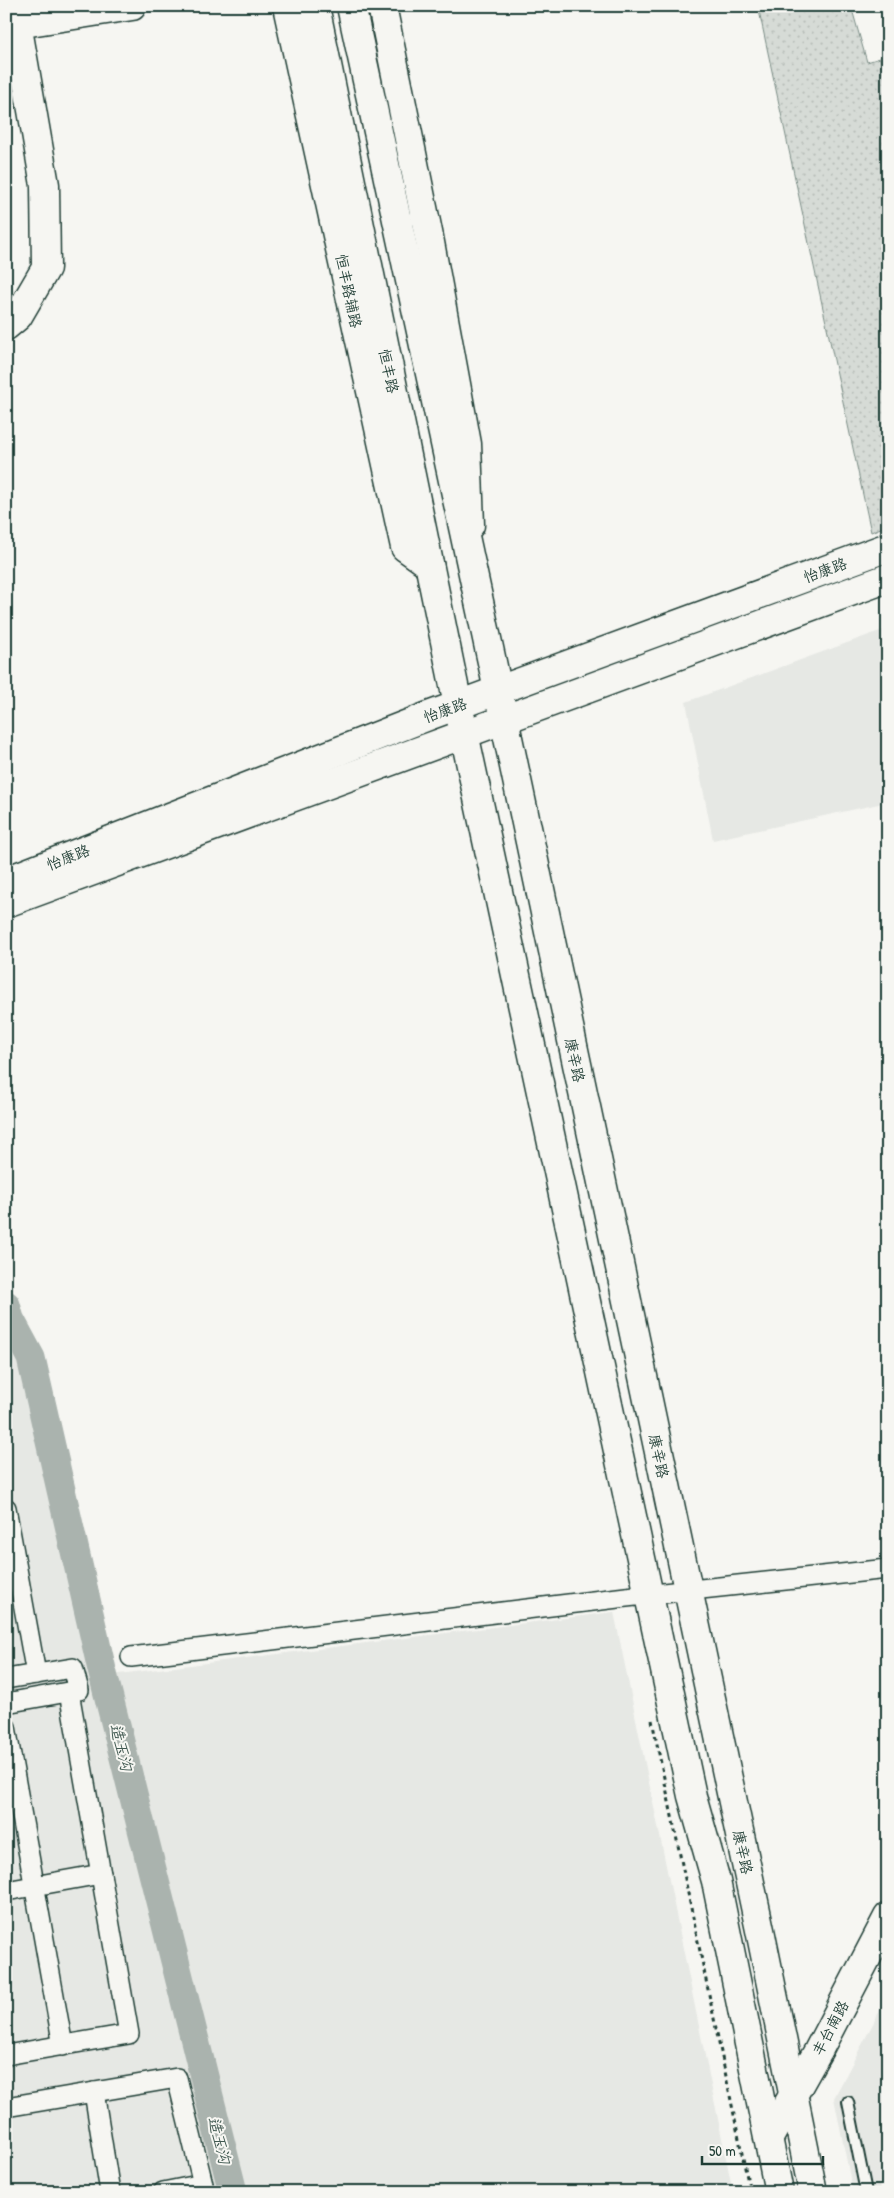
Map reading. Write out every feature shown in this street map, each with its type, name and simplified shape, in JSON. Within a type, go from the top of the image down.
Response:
[{"type":"main road","points":[[6,326],[18,316],[46,268],[45,185],[15,15],[132,6]]},
{"type":"main road","name":"恒丰路辅路","points":[[287,6],[405,547],[429,564]]},
{"type":"main road","name":"恒丰路","points":[[315,6],[429,564],[466,735]]},
{"type":"main road","points":[[351,6],[504,721]]},
{"type":"main road","points":[[382,6],[429,237],[468,444],[471,569]]},
{"type":"main road","name":"怡康路","points":[[6,881],[458,704],[888,548]]},
{"type":"main road","name":"怡康路","points":[[6,903],[888,578]]},
{"type":"main road","name":"康辛路","points":[[504,721],[794,2094],[813,2192]]},
{"type":"main road","points":[[466,735],[692,1796],[716,1881],[780,2192]]},
{"type":"main road","name":"丰台南路","points":[[769,2138],[888,1917]]},
{"type":"street","points":[[6,1508],[36,1674]]},
{"type":"street","points":[[131,1657],[650,1594],[888,1569]]},
{"type":"street","points":[[6,1679],[72,1668],[79,1690],[6,1704]]},
{"type":"street","points":[[6,2055],[129,2034],[69,1692]]},
{"type":"street","points":[[6,1727],[63,2046]]},
{"type":"street","points":[[6,1891],[101,1874]]},
{"type":"street","points":[[6,2107],[177,2078],[203,2184],[162,2192]]},
{"type":"street","points":[[94,2092],[110,2192]]},
{"type":"lane","points":[[848,2102],[866,2192]]},
{"type":"path","points":[[650,1714],[750,2192]]},
{"type":"shaded area","points":[[758,6],[851,6],[867,62],[880,58],[888,93],[888,525],[871,532]]},
{"type":"shaded area","points":[[888,628],[888,802],[713,840],[686,702]]},
{"type":"shaded area","points":[[6,1333],[22,1356],[228,2192],[6,2192]]},
{"type":"shaded area","points":[[614,1612],[733,2192],[239,2192],[111,1675]]},
{"type":"shaded area","points":[[888,1995],[888,2192],[853,2192],[834,2098]]},
{"type":"waterway","name":"造玉沟","points":[[6,1305],[10,1319],[31,1358],[102,1670],[233,2192]]}]
